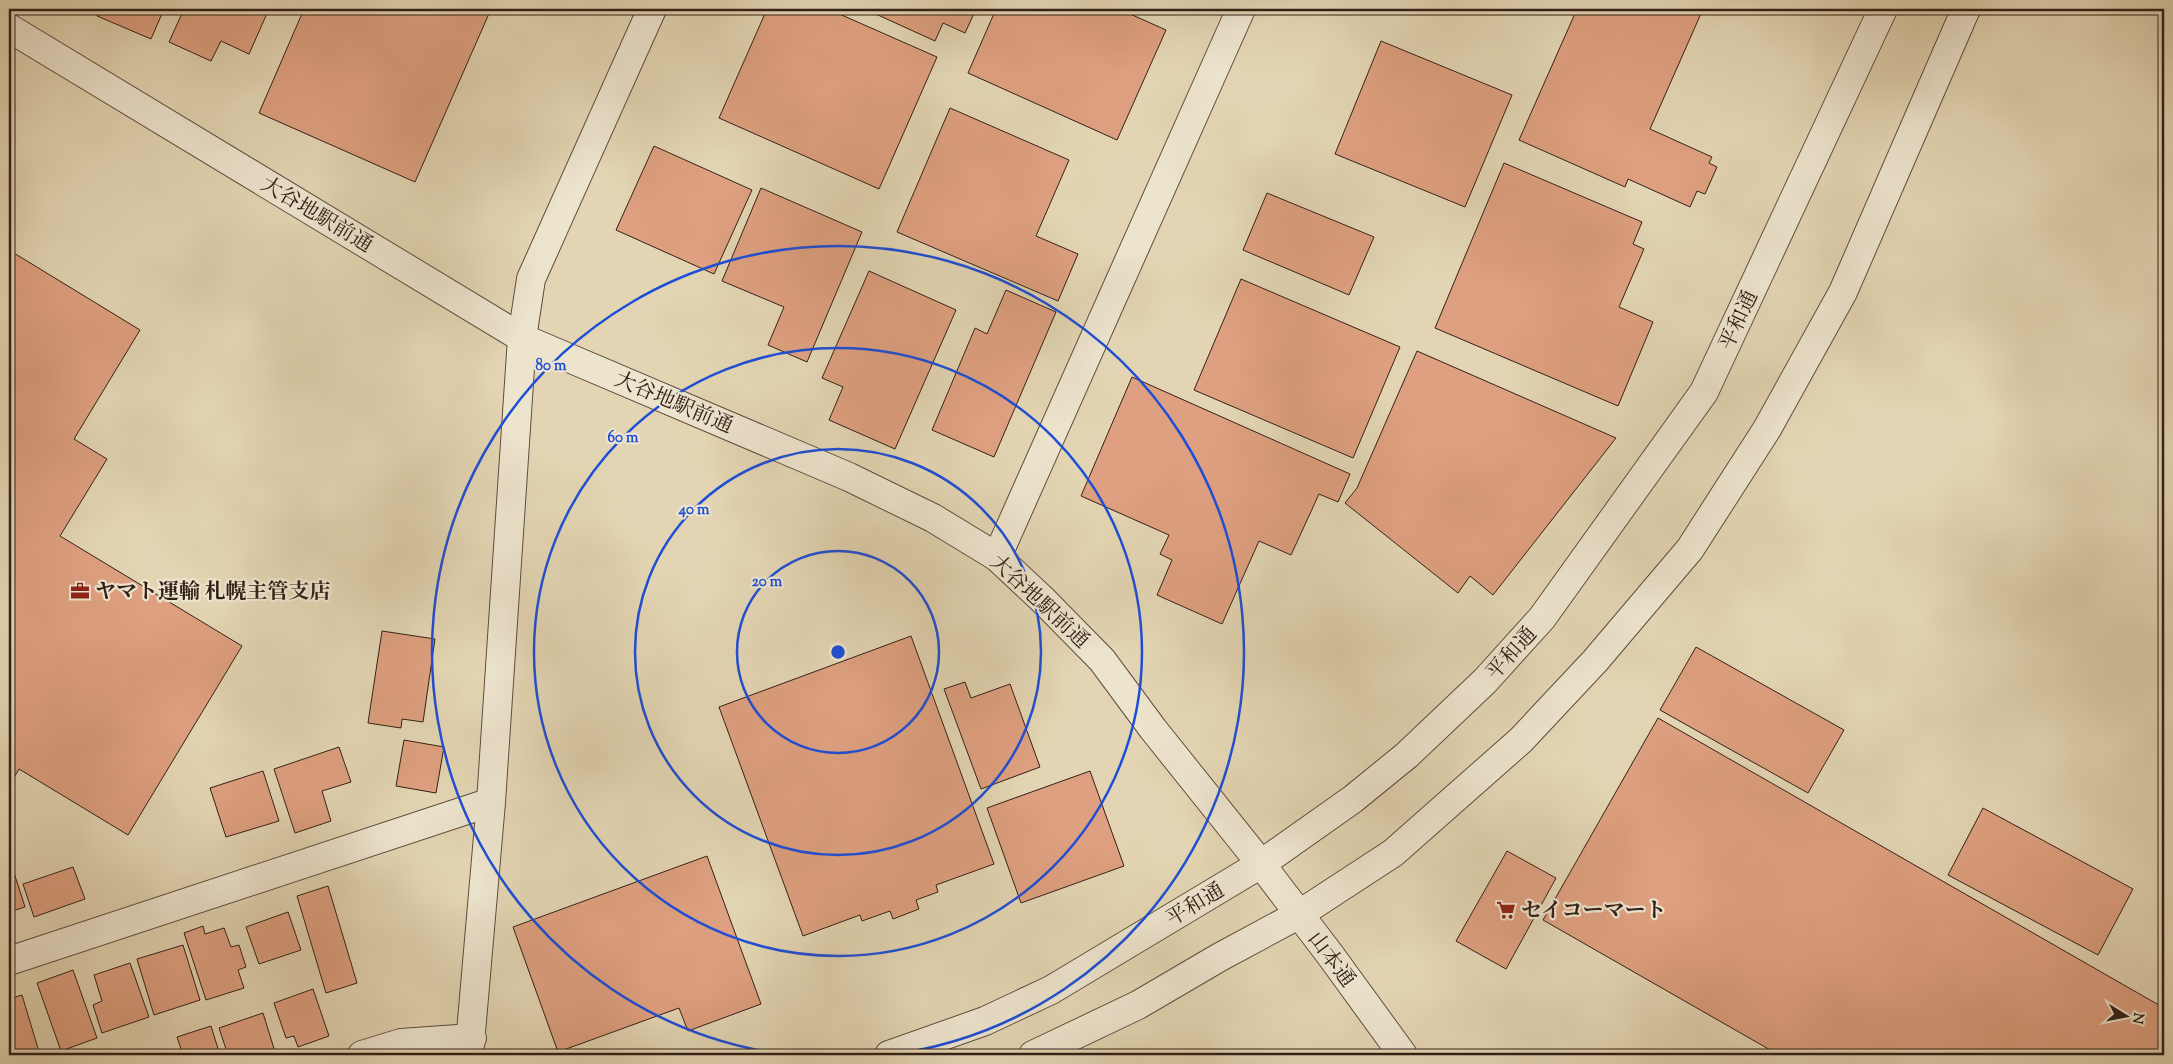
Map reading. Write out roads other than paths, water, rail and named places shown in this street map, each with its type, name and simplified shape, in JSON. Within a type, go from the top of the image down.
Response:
[{"type":"street","points":[[362,1055],[401,1043],[470,1047],[491,802],[522,338],[531,279],[652,9]]},
{"type":"street","points":[[997,557],[1241,9]]},
{"type":"street","name":"平和通","points":[[889,1055],[985,1021],[1051,990],[1261,864],[1352,799],[1407,755],[1485,681],[1548,610],[1704,392],[1883,9]]},
{"type":"street","points":[[1034,1055],[1138,1005],[1220,957],[1298,915],[1393,853],[1521,740],[1595,661],[1690,549],[1767,430],[1843,292],[1966,9]]},
{"type":"street","name":"大谷地駅前通","points":[[9,28],[522,338],[849,477],[933,518],[997,557],[1043,600],[1102,660],[1153,729],[1261,864]]},
{"type":"street","points":[[9,961],[491,802]]},
{"type":"street","name":"山本通","points":[[1261,864],[1403,1055]]},
{"type":"place","name":"ヤマト運輸 札幌主管支店","points":[[80,591]]},
{"type":"place","name":"セイコーマート","points":[[1506,910]]}]
